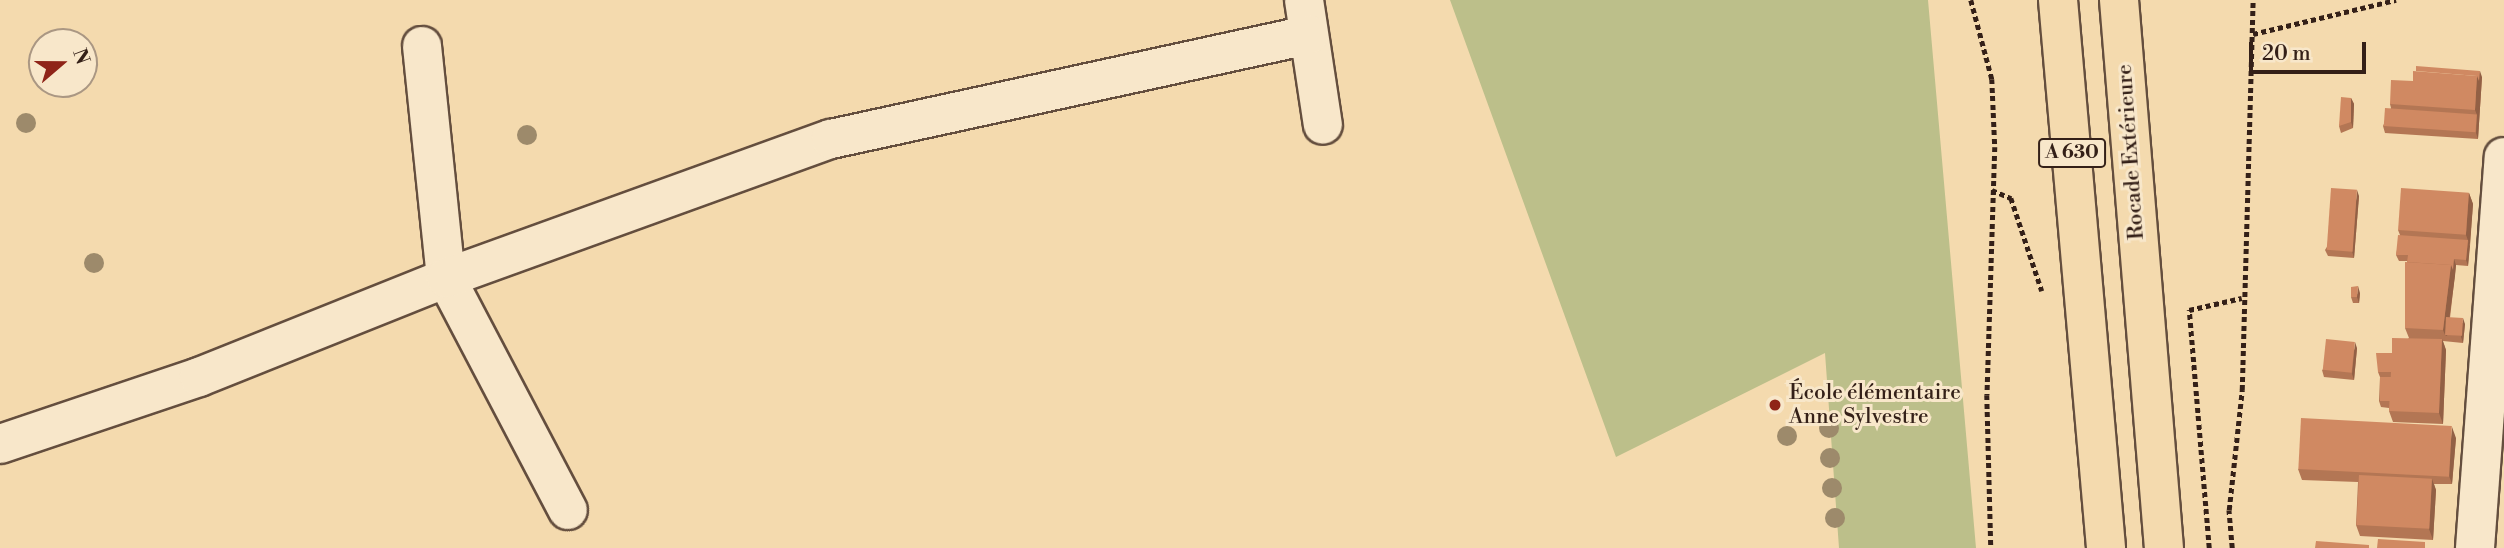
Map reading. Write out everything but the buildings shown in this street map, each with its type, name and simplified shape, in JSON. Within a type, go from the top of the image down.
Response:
[{"type":"highway","name":"A 630","points":[[2058,0],[2106,548]]},
{"type":"highway","name":"Rocade Extérieure","points":[[2119,0],[2164,548]]},
{"type":"street","points":[[0,444],[199,377],[446,278],[831,139],[1306,18],[1323,125]]},
{"type":"street","points":[[422,46],[446,278],[568,510]]},
{"type":"street","points":[[2475,548],[2504,158]]},
{"type":"path","points":[[1971,0],[1992,79],[1991,548]]},
{"type":"path","points":[[2232,548],[2229,510],[2242,390],[2242,298],[2253,0]]},
{"type":"path","points":[[2253,34],[2396,0]]},
{"type":"path","points":[[1992,190],[2011,198],[2047,306]]},
{"type":"path","points":[[2208,548],[2192,306],[2242,298]]},
{"type":"green space","points":[[1450,0],[1928,0],[1976,548],[1839,548],[1825,353],[1616,457]]},
{"type":"place","name":"École élémentaire Anne Sylvestre","points":[[1775,405]]}]
